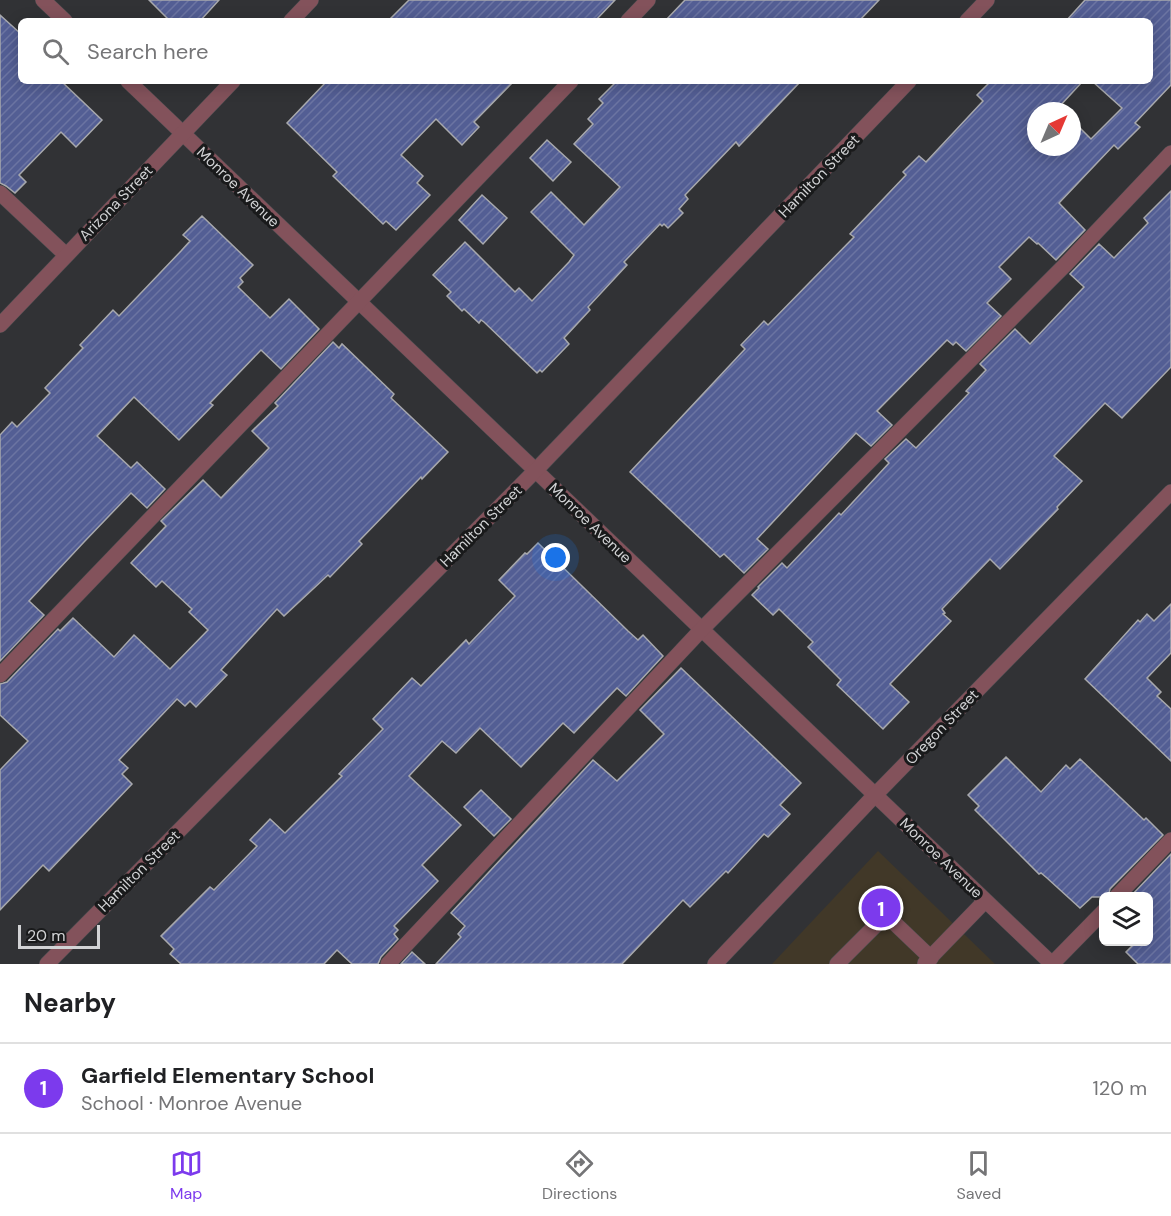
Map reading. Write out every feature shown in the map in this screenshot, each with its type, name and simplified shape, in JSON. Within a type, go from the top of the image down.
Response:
[{"type":"street","points":[[43,0],[62,18]]},
{"type":"street","points":[[294,18],[311,0]]},
{"type":"street","points":[[631,18],[648,0]]},
{"type":"street","points":[[970,18],[987,0]]},
{"type":"street","name":"Monroe Avenue","points":[[131,84],[1052,964]]},
{"type":"street","name":"Arizona Street","points":[[0,324],[230,84]]},
{"type":"street","points":[[0,675],[568,84]]},
{"type":"street","name":"Hamilton Street","points":[[47,964],[535,471],[906,84]]},
{"type":"street","points":[[388,964],[702,630],[1065,265],[1171,153]]},
{"type":"street","points":[[0,193],[66,255]]},
{"type":"street","name":"Oregon Street","points":[[715,964],[875,795],[1171,492]]},
{"type":"street","points":[[1122,892],[1171,840]]},
{"type":"street","points":[[837,964],[886,915],[928,961],[985,901]]},
{"type":"street","points":[[1052,964],[1099,916]]},
{"type":"shaded area","points":[[878,851],[995,964],[772,964]]},
{"type":"building","points":[[149,0],[219,0],[203,18],[167,18]]},
{"type":"building","points":[[409,0],[615,0],[598,18],[391,18]]},
{"type":"building","points":[[685,0],[879,0],[862,18],[668,18]]},
{"type":"building","points":[[1085,0],[1171,0],[1171,85],[1135,123],[1140,127],[1118,149],[1114,145],[1059,203],[1085,230],[1056,260],[1029,237],[999,267],[1011,279],[987,303],[1001,316],[966,351],[956,342],[953,345],[947,340],[877,411],[892,425],[871,446],[856,433],[757,539],[768,549],[744,573],[724,554],[720,557],[630,472],[745,349],[741,345],[764,321],[768,325],[854,237],[850,234],[906,175],[903,172],[919,156],[926,162],[983,101],[977,95],[988,84],[1080,84],[1064,102],[1027,102],[1027,156],[1081,156],[1081,129],[1091,139],[1122,108],[1095,84],[1153,84],[1153,18],[1069,18]]},
{"type":"building","points":[[0,15],[18,31],[18,84],[64,84],[102,120],[76,147],[61,132],[19,175],[26,182],[15,193],[0,183]]},
{"type":"building","points":[[324,84],[511,84],[474,122],[479,127],[462,145],[436,119],[401,155],[423,176],[417,183],[430,195],[396,230],[386,221],[383,224],[333,176],[337,172],[287,123]]},
{"type":"building","points":[[614,84],[798,84],[739,146],[736,142],[685,195],[688,199],[679,209],[683,213],[668,228],[660,224],[624,262],[627,265],[588,307],[590,310],[564,338],[569,344],[542,372],[540,370],[537,373],[484,322],[481,320],[479,323],[464,309],[462,311],[447,296],[451,292],[433,275],[465,242],[515,292],[519,288],[532,301],[569,262],[574,255],[531,212],[551,192],[584,225],[620,187],[574,144],[593,124],[588,119],[603,103],[599,99]]},
{"type":"building","points":[[547,140],[571,162],[553,181],[530,158]]},
{"type":"building","points":[[1171,191],[1171,367],[1122,418],[1105,403],[1054,456],[1082,481],[1000,569],[990,559],[942,609],[945,613],[943,614],[951,621],[890,684],[909,702],[883,729],[837,685],[841,680],[808,647],[813,642],[779,609],[773,615],[752,595],[782,563],[787,568],[839,513],[841,515],[889,463],[885,459],[906,439],[916,448],[969,393],[966,391],[986,370],[980,364],[1015,329],[1030,344],[1084,287],[1070,274],[1099,244],[1114,258],[1148,223],[1144,218]]},
{"type":"building","points":[[482,195],[507,218],[483,244],[459,220]]},
{"type":"building","points":[[202,216],[253,265],[240,278],[243,282],[238,287],[270,318],[289,299],[319,329],[281,369],[261,350],[210,403],[213,405],[179,440],[134,397],[97,436],[131,468],[137,462],[165,489],[147,508],[131,493],[29,601],[44,615],[0,661],[0,435],[12,422],[17,427],[50,393],[45,388],[83,348],[80,345],[113,310],[119,316],[181,251],[190,241],[183,235]]},
{"type":"building","points":[[333,342],[339,348],[342,344],[394,394],[391,398],[448,452],[359,541],[362,544],[330,577],[328,575],[284,616],[277,609],[221,670],[227,675],[196,707],[190,701],[185,706],[177,699],[119,760],[128,768],[122,774],[132,784],[49,871],[43,865],[0,910],[0,770],[28,741],[0,715],[0,684],[7,682],[58,629],[60,631],[73,618],[114,657],[134,635],[170,669],[208,630],[189,612],[192,609],[162,581],[156,587],[131,563],[166,526],[161,521],[203,480],[221,498],[269,448],[252,431],[278,406],[275,403]]},
{"type":"building","points":[[538,543],[628,631],[638,640],[643,635],[663,656],[626,696],[617,688],[574,733],[563,723],[521,767],[480,728],[456,753],[442,741],[409,776],[461,825],[422,865],[438,881],[394,926],[398,930],[394,934],[398,939],[381,957],[378,964],[352,964],[337,950],[324,964],[181,964],[170,954],[174,949],[161,936],[210,887],[214,890],[257,846],[250,840],[270,819],[285,833],[342,776],[339,774],[383,729],[373,719],[412,678],[421,686],[466,640],[469,644],[515,596],[499,580]]},
{"type":"building","points":[[1171,604],[1171,653],[1147,678],[1161,692],[1157,696],[1171,709],[1171,761],[1085,679],[1138,620],[1140,622],[1147,614],[1154,621]]},
{"type":"building","points":[[681,668],[801,783],[780,805],[790,814],[768,837],[764,834],[728,873],[726,871],[690,907],[683,900],[622,964],[436,964],[461,937],[458,934],[465,926],[451,913],[593,760],[617,781],[664,734],[640,710]]},
{"type":"building","points":[[1006,757],[1041,792],[1066,765],[1070,769],[1080,759],[1163,835],[1109,892],[1099,892],[1099,897],[1092,897],[1080,908],[1041,873],[1039,874],[975,810],[979,806],[968,795]]},
{"type":"building","points":[[481,790],[511,819],[494,836],[464,807]]},
{"type":"building","points":[[1171,854],[1171,964],[1138,964],[1126,952],[1132,946],[1153,946],[1153,892],[1135,892]]},
{"type":"building","points":[[412,952],[425,964],[401,964]]},
{"type":"place","name":"Garfield Elementary School","points":[[881,908]]}]
